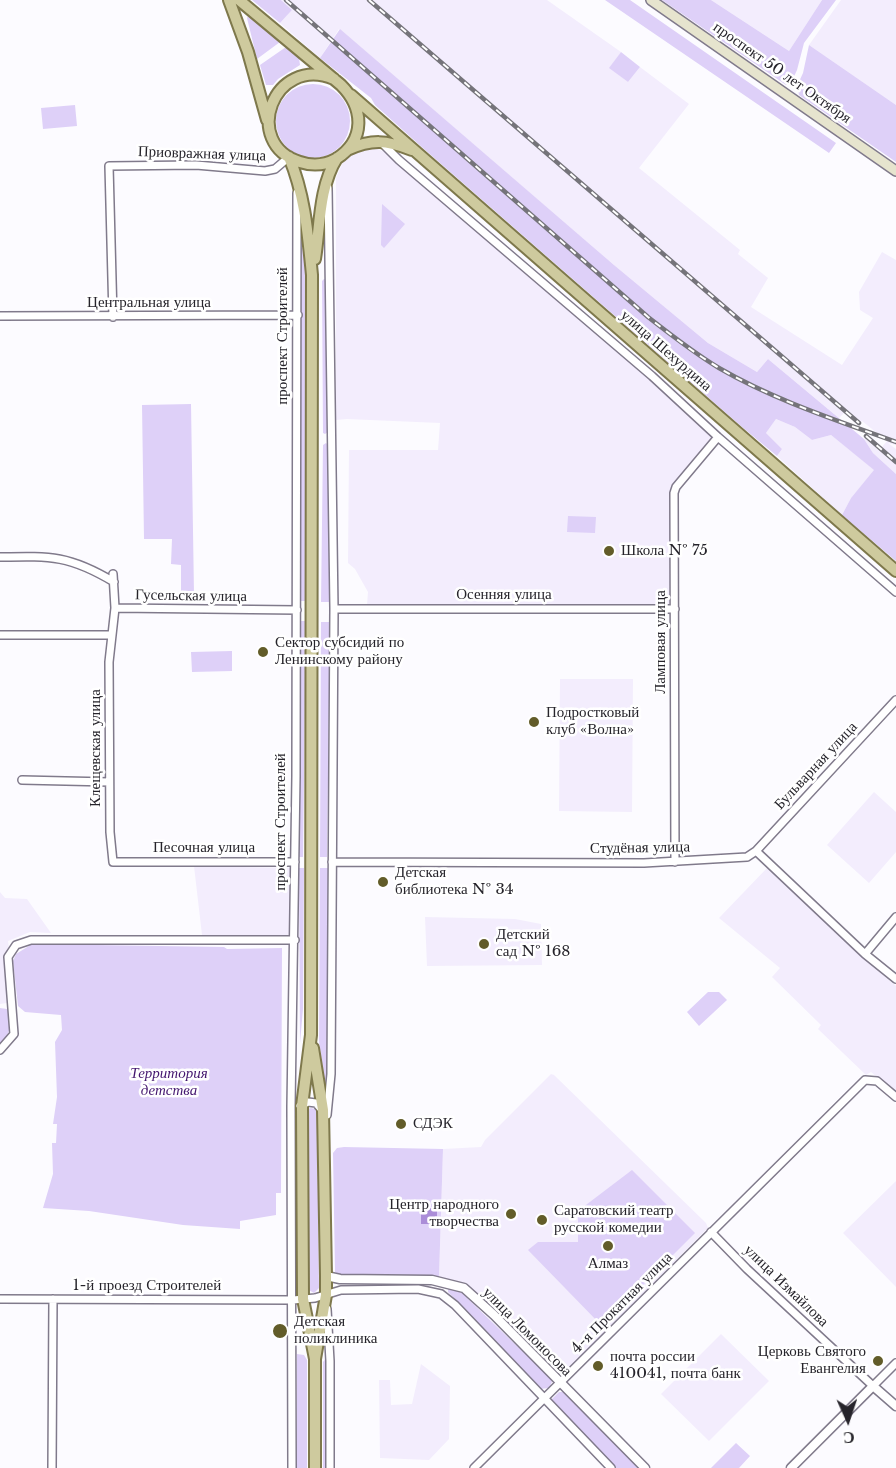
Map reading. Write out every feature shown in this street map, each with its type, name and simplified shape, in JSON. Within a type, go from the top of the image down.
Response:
[{"type":"main road","points":[[229,0],[248,52],[275,143],[289,157],[310,164],[324,163],[338,158],[347,150],[355,137],[358,122],[356,105],[351,95],[239,0]]},
{"type":"main road","name":"проспект 50 лет Октября","points":[[651,0],[896,171]]},
{"type":"main road","points":[[268,122],[273,100],[279,90],[288,83],[299,77],[310,75],[334,80]]},
{"type":"main road","name":"улица Шехурдина","points":[[351,95],[896,571]]},
{"type":"main road","points":[[347,150],[361,144],[379,141]]},
{"type":"main road","name":"улица Шехурдина","points":[[379,141],[417,153]]},
{"type":"main road","name":"проспект Строителей","points":[[289,157],[305,212],[312,275],[311,1035],[323,1110],[326,1276],[326,1295],[315,1359],[315,1468]]},
{"type":"main road","name":"проспект Строителей","points":[[312,275],[328,180],[331,168],[338,158]]},
{"type":"main road","name":"проспект Строителей","points":[[311,1035],[297,1106],[298,1299],[315,1359]]},
{"type":"street","points":[[379,141],[652,376],[718,437],[896,592]]},
{"type":"street","name":"Приовражная улица","points":[[114,317],[109,166],[196,165],[265,171],[275,169],[289,157]]},
{"type":"street","name":"проспект Строителей","points":[[296,176],[298,315],[295,862],[297,1106]]},
{"type":"street","name":"проспект Строителей","points":[[324,1139],[331,1074],[334,609],[328,180]]},
{"type":"street","name":"Центральная улица","points":[[0,316],[298,315]]},
{"type":"street","name":"Ламповая улица","points":[[675,862],[674,493],[676,487],[718,437]]},
{"type":"street","points":[[0,556],[46,556],[69,560],[113,578],[115,608]]},
{"type":"street","name":"Гусельская улица","points":[[111,635],[115,608],[297,610]]},
{"type":"street","name":"Осенняя улица","points":[[334,609],[675,609]]},
{"type":"street","points":[[0,635],[111,635]]},
{"type":"street","name":"Клещевская улица","points":[[111,635],[109,662],[110,847],[113,862]]},
{"type":"street","name":"Бульварная улица","points":[[756,851],[896,700]]},
{"type":"street","points":[[22,780],[110,782]]},
{"type":"street","points":[[756,851],[865,954],[896,979]]},
{"type":"street","name":"Студёная улица","points":[[332,862],[675,862],[747,857],[756,851]]},
{"type":"street","name":"Песочная улица","points":[[113,862],[295,862]]},
{"type":"street","points":[[865,954],[896,917]]},
{"type":"street","points":[[0,1050],[14,1034],[8,957],[16,945],[31,940],[295,940]]},
{"type":"street","name":"4-я Прокатная улица","points":[[474,1468],[865,1080],[877,1081],[896,1097]]},
{"type":"street","points":[[297,1106],[308,1102],[316,1103],[323,1110]]},
{"type":"street","name":"улица Измайлова","points":[[711,1232],[747,1269],[896,1406]]},
{"type":"street","name":"улица Ломоносова","points":[[326,1276],[340,1279],[432,1280],[464,1288],[645,1468]]},
{"type":"street","points":[[326,1295],[340,1290],[409,1289],[441,1294],[455,1305],[611,1468]]},
{"type":"street","name":"проспект Строителей","points":[[326,1295],[330,1361],[330,1468]]},
{"type":"street","name":"1-й проезд Строителей","points":[[0,1299],[315,1299],[326,1295]]},
{"type":"street","points":[[52,1468],[53,1299]]},
{"type":"street","name":"проспект Строителей","points":[[292,1468],[298,1299]]},
{"type":"street","points":[[791,1468],[896,1364]]},
{"type":"shaded area","points":[[281,0],[547,0],[621,52],[610,68],[628,82],[640,67],[689,104],[639,168],[740,250],[738,254],[768,278],[751,307],[842,365],[873,318],[860,310],[859,292],[882,252],[896,260],[896,445],[888,443],[896,449],[896,474],[873,453],[864,439],[868,434],[882,447],[887,441],[862,421],[858,425],[844,413],[839,418],[768,359],[757,372],[708,343],[339,29],[320,58],[280,23],[292,10]]},
{"type":"shaded area","points":[[711,0],[822,0],[789,51]]},
{"type":"shaded area","points":[[841,0],[896,0],[896,105],[809,45]]},
{"type":"shaded area","points":[[374,147],[386,153],[711,430],[713,436],[710,442],[673,484],[672,599],[668,605],[367,605],[368,592],[355,569],[348,563],[349,450],[438,450],[440,423],[336,420],[336,178],[344,160],[353,154]]},
{"type":"shaded area","points":[[776,419],[795,427],[812,440],[831,435],[875,470],[851,498],[842,515],[777,456],[782,449],[766,433]]},
{"type":"shaded area","points":[[560,679],[633,679],[632,812],[559,811]]},
{"type":"shaded area","points":[[874,792],[896,812],[896,852],[869,883],[827,845]]},
{"type":"shaded area","points":[[194,866],[290,868],[290,934],[280,938],[204,937]]},
{"type":"shaded area","points":[[767,868],[896,986],[896,1093],[871,1072],[866,1075],[818,1029],[821,1025],[772,977],[780,968],[719,918]]},
{"type":"shaded area","points":[[0,892],[5,898],[27,899],[51,933],[30,932],[8,941],[9,948],[4,958],[7,1003],[0,1004]]},
{"type":"shaded area","name":"Детский сад № 168","points":[[425,917],[515,919],[541,924],[542,965],[427,966]]},
{"type":"shaded area","points":[[551,1074],[706,1223],[708,1228],[566,1371],[561,1373],[466,1283],[439,1277],[443,1149],[481,1147],[485,1140]]},
{"type":"shaded area","points":[[896,1181],[896,1287],[843,1233]]},
{"type":"shaded area","points":[[421,1208],[437,1208],[437,1224],[421,1224]]},
{"type":"shaded area","points":[[721,1334],[769,1381],[709,1441],[661,1394]]},
{"type":"shaded area","points":[[421,1364],[450,1386],[449,1439],[429,1460],[380,1458],[379,1380],[390,1380],[391,1405],[412,1404]]},
{"type":"green space","points":[[252,0],[281,0],[292,10],[280,23]]},
{"type":"green space","points":[[605,0],[630,0],[836,143],[829,153]]},
{"type":"green space","points":[[662,0],[711,0],[789,51],[822,0],[836,0],[804,43],[797,70],[791,83],[786,85]]},
{"type":"green space","points":[[248,16],[280,42],[257,59],[247,18]]},
{"type":"green space","points":[[340,29],[708,343],[757,372],[768,359],[864,439],[873,453],[896,474],[896,561],[842,515],[851,498],[874,470],[831,435],[812,440],[795,427],[776,419],[766,433],[782,449],[777,456],[424,149],[375,105],[371,98],[320,58]]},
{"type":"green space","points":[[809,45],[896,105],[896,162],[799,95],[797,86],[803,73]]},
{"type":"green space","points":[[286,47],[299,58],[300,65],[278,79],[273,85],[266,85],[260,65]]},
{"type":"green space","points":[[621,52],[640,67],[628,82],[609,68]]},
{"type":"green space","points":[[306,84],[320,84],[334,90],[344,100],[350,114],[350,128],[344,142],[334,152],[320,158],[306,158],[292,152],[282,142],[276,128],[276,114],[282,100],[292,90]]},
{"type":"green space","points":[[75,105],[77,126],[43,129],[41,108]]},
{"type":"green space","points":[[382,204],[405,224],[384,248],[381,245]]},
{"type":"green space","points":[[301,248],[306,248],[307,601],[301,601]]},
{"type":"green space","points":[[326,279],[328,432],[325,434],[323,433],[322,281]]},
{"type":"green space","points":[[191,404],[194,594],[181,594],[181,565],[171,564],[172,539],[144,539],[142,405]]},
{"type":"green space","points":[[326,443],[328,445],[330,602],[321,602],[323,445]]},
{"type":"green space","points":[[568,516],[596,517],[595,533],[567,532]]},
{"type":"green space","points":[[301,621],[306,621],[303,857],[299,857]]},
{"type":"green space","points":[[321,622],[330,622],[327,857],[320,857]]},
{"type":"green space","points":[[232,651],[232,671],[192,672],[191,652]]},
{"type":"green space","points":[[299,868],[304,868],[303,1009],[300,1043]]},
{"type":"green space","points":[[320,868],[328,868],[328,1073],[326,1091],[319,1042]]},
{"type":"green space","name":"Территория детства","points":[[32,944],[224,947],[227,949],[282,948],[281,1193],[276,1193],[276,1215],[240,1221],[240,1229],[183,1225],[89,1211],[43,1208],[53,1174],[52,1143],[56,1143],[57,1124],[53,1124],[57,1097],[55,1042],[62,1030],[61,1015],[25,1012],[18,1006],[13,961],[16,954]]},
{"type":"green space","points":[[708,992],[719,992],[727,1000],[699,1026],[687,1012]]},
{"type":"green space","points":[[0,1008],[7,1009],[10,1024],[6,1038],[0,1047]]},
{"type":"green space","points":[[311,1108],[317,1112],[319,1288],[314,1293],[307,1289],[305,1113]]},
{"type":"green space","points":[[337,1148],[443,1149],[439,1277],[338,1274],[335,1272],[333,1153]]},
{"type":"green space","name":"Алмаз","points":[[632,1170],[695,1233],[602,1326],[528,1250],[538,1242],[578,1242],[578,1211]]},
{"type":"green space","points":[[448,1287],[462,1293],[550,1378],[552,1382],[549,1388],[540,1389],[448,1292]]},
{"type":"green space","points":[[297,1354],[304,1355],[307,1360],[307,1468],[297,1468]]},
{"type":"green space","points":[[326,1358],[328,1359],[328,1468],[323,1468],[323,1362]]},
{"type":"green space","points":[[559,1392],[563,1392],[638,1468],[616,1468],[552,1404],[551,1400]]},
{"type":"green space","points":[[736,1443],[750,1456],[739,1468],[711,1468]]},
{"type":"railway","points":[[286,0],[648,317],[683,344],[719,368],[761,390],[896,442]]},
{"type":"railway","points":[[369,0],[859,423]]},
{"type":"railway","points":[[866,436],[896,462]]},
{"type":"place","name":"Школа № 75","points":[[609,551]]},
{"type":"place","name":"Сектор субсидий по Ленинскому району","points":[[263,652]]},
{"type":"place","name":"Подростковый клуб «Волна»","points":[[534,722]]},
{"type":"place","name":"Детская библиотека № 34","points":[[383,882]]},
{"type":"place","name":"Детский сад № 168","points":[[484,944]]},
{"type":"place","name":"СДЭК","points":[[401,1124]]},
{"type":"place","name":"Центр народного творчества","points":[[511,1214]]},
{"type":"place","name":"Саратовский театр русской комедии","points":[[542,1220]]},
{"type":"place","name":"Алмаз","points":[[608,1246]]},
{"type":"place","name":"Детская поликлиника","points":[[280,1331]]},
{"type":"place","name":"Церковь Святого Евангелия","points":[[878,1361]]},
{"type":"place","name":"почта россии 410041, почта банк","points":[[598,1366]]}]
